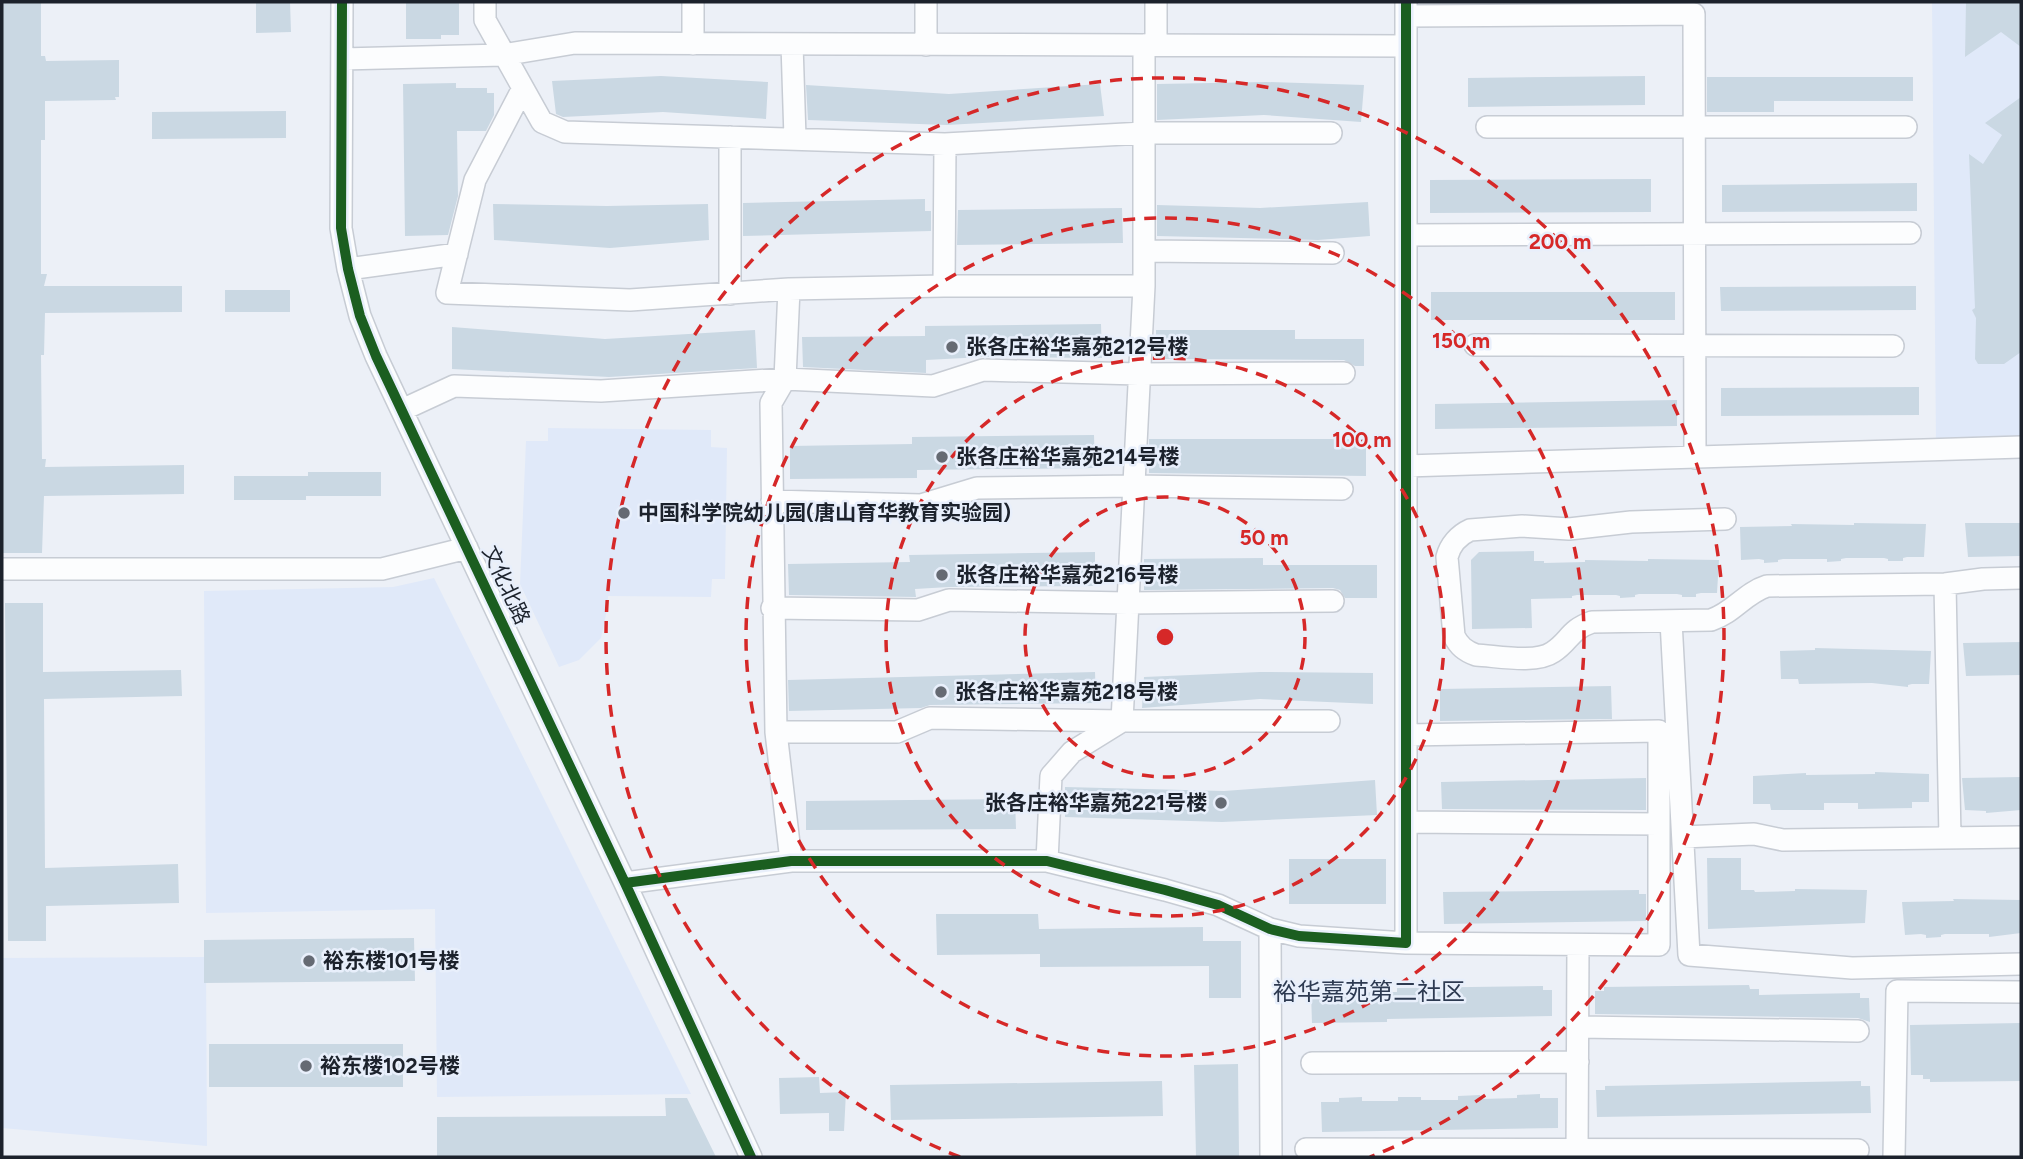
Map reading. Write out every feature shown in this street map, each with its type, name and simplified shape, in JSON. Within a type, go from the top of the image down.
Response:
[{"type":"street","name":"文化北路","points":[[342,2],[341,228],[360,316],[401,410],[625,883],[751,1157]]},
{"type":"street","points":[[485,2],[485,20],[542,122],[565,132],[945,144],[1143,133],[1331,133]]},
{"type":"street","points":[[693,2],[693,44]]},
{"type":"street","points":[[926,2],[926,45]]},
{"type":"street","points":[[1122,721],[1144,286],[1143,133],[1156,2]]},
{"type":"street","points":[[1406,943],[1406,9],[1692,8],[1695,458]]},
{"type":"street","points":[[342,59],[503,55],[575,43],[1406,46]]},
{"type":"street","points":[[792,44],[795,138]]},
{"type":"street","points":[[523,88],[475,180],[447,293],[617,300],[789,289],[1144,286]]},
{"type":"street","points":[[1487,127],[1906,127]]},
{"type":"street","points":[[730,136],[730,294]]},
{"type":"street","points":[[944,286],[945,144]]},
{"type":"street","points":[[1407,234],[1695,236],[1910,233]]},
{"type":"street","points":[[1144,251],[1333,253]]},
{"type":"street","points":[[348,269],[457,254]]},
{"type":"street","points":[[789,289],[785,379],[771,403],[772,608],[776,732],[791,861]]},
{"type":"street","points":[[1475,345],[1893,346]]},
{"type":"street","points":[[401,410],[454,386],[601,391],[785,379],[933,386],[983,370],[1343,373]]},
{"type":"street","points":[[1406,466],[2021,447]]},
{"type":"street","points":[[772,501],[921,505],[977,488],[1133,486],[1342,489]]},
{"type":"street","points":[[1725,519],[1631,522],[1569,529],[1522,526],[1470,530],[1449,548],[1447,557],[1451,627],[1459,645],[1476,655],[1538,658],[1557,650],[1578,627],[1592,622],[1711,620],[1725,616],[1754,590],[1767,586],[1945,584],[2021,578]]},
{"type":"street","points":[[2,569],[382,569],[467,548]]},
{"type":"street","points":[[1945,584],[1950,838]]},
{"type":"street","points":[[772,608],[918,610],[949,600],[1128,603],[1333,601]]},
{"type":"street","points":[[1671,621],[1689,955],[1852,968],[2021,964]]},
{"type":"street","points":[[776,732],[897,732],[930,718],[1329,721]]},
{"type":"street","points":[[1047,861],[1051,776],[1072,752],[1122,721]]},
{"type":"street","points":[[625,883],[791,861],[1047,861],[1218,905],[1270,929],[1299,936],[1406,943],[1659,946],[1659,730],[1406,735]]},
{"type":"street","points":[[1406,822],[1658,824]]},
{"type":"street","points":[[1683,837],[1754,834],[1783,840],[2021,837]]},
{"type":"street","points":[[1270,929],[1271,1157]]},
{"type":"street","points":[[1577,1153],[1578,945]]},
{"type":"street","points":[[1894,1157],[1897,991],[2021,992]]},
{"type":"street","points":[[1578,1027],[1858,1031]]},
{"type":"street","points":[[1312,1063],[1578,1062]]},
{"type":"street","points":[[1306,1149],[1577,1153],[1858,1150]]},
{"type":"shaded area","points":[[1932,2],[2021,2],[2021,444],[1936,445]]},
{"type":"shaded area","name":"中国科学院幼儿园(唐山育华教育实验园)","points":[[548,428],[711,430],[711,447],[727,448],[725,579],[712,579],[711,597],[608,596],[601,638],[579,660],[559,667],[520,584],[526,441],[548,441]]},
{"type":"shaded area","points":[[434,578],[691,1094],[437,1097],[435,909],[206,913],[204,591],[393,587]]},
{"type":"shaded area","points":[[206,957],[207,1146],[2,1128],[2,958]]},
{"type":"building","points":[[3,2],[41,2],[41,56],[45,56],[46,61],[119,60],[119,97],[115,97],[116,100],[45,101],[45,140],[41,140],[41,274],[47,274],[44,286],[182,286],[182,312],[45,313],[44,355],[41,355],[42,459],[46,459],[45,467],[184,465],[184,494],[44,496],[42,553],[3,553]]},
{"type":"building","points":[[256,2],[290,2],[291,32],[256,33]]},
{"type":"building","points":[[406,2],[459,2],[459,35],[441,35],[441,39],[406,39]]},
{"type":"building","points":[[1966,2],[2021,2],[2021,47],[2001,32],[1965,57]]},
{"type":"building","points":[[661,76],[768,82],[766,119],[663,112],[563,117],[556,114],[552,81]]},
{"type":"building","points":[[1645,76],[1645,105],[1468,107],[1468,78]]},
{"type":"building","points":[[1707,77],[1913,77],[1913,101],[1774,101],[1774,112],[1707,112]]},
{"type":"building","points":[[1266,82],[1364,85],[1361,122],[1264,115],[1157,120],[1157,84]]},
{"type":"building","points":[[456,83],[456,88],[487,88],[487,93],[494,93],[494,115],[486,131],[457,131],[458,196],[448,235],[405,236],[403,84]]},
{"type":"building","points":[[1100,84],[1104,116],[947,125],[808,120],[806,85],[949,94]]},
{"type":"building","points":[[2021,97],[2021,352],[2004,364],[1978,364],[1975,359],[1976,318],[1972,310],[1975,308],[1969,154],[1983,164],[2002,135],[1985,123]]},
{"type":"building","points":[[286,111],[286,138],[152,139],[152,112]]},
{"type":"building","points":[[1651,179],[1651,212],[1430,213],[1430,180]]},
{"type":"building","points":[[1917,183],[1917,211],[1722,212],[1722,185]]},
{"type":"building","points":[[925,199],[925,211],[931,211],[931,231],[743,236],[743,203]]},
{"type":"building","points":[[1368,202],[1370,236],[1318,240],[1157,236],[1157,205],[1260,208]]},
{"type":"building","points":[[493,204],[708,204],[709,240],[610,248],[494,240]]},
{"type":"building","points":[[1122,208],[1123,243],[957,245],[958,210]]},
{"type":"building","points":[[1916,286],[1916,310],[1721,311],[1720,287]]},
{"type":"building","points":[[225,290],[290,290],[290,312],[225,312]]},
{"type":"building","points":[[1431,292],[1675,292],[1675,320],[1431,320]]},
{"type":"building","name":"张各庄裕华嘉苑212号楼","points":[[1101,324],[1102,358],[983,357],[926,360],[926,373],[803,367],[802,337],[925,336],[925,326]]},
{"type":"building","points":[[452,327],[605,339],[755,330],[757,368],[609,377],[452,369]]},
{"type":"building","points":[[1156,330],[1295,330],[1295,339],[1364,339],[1364,366],[1355,366],[1344,360],[1156,359]]},
{"type":"building","points":[[1919,387],[1919,415],[1721,416],[1721,388]]},
{"type":"building","points":[[1677,400],[1677,426],[1435,429],[1435,404]]},
{"type":"building","name":"张各庄裕华嘉苑214号楼","points":[[1094,435],[1095,468],[917,470],[917,478],[790,479],[790,446],[912,444],[912,437]]},
{"type":"building","points":[[1149,439],[1366,439],[1366,476],[1149,473]]},
{"type":"building","points":[[308,472],[381,472],[381,496],[234,500],[234,476],[308,476]]},
{"type":"building","points":[[1854,523],[1926,524],[1924,557],[1907,557],[1903,558],[1903,561],[1888,561],[1884,558],[1846,558],[1827,562],[1827,559],[1783,559],[1764,563],[1764,560],[1759,559],[1741,560],[1740,527]]},
{"type":"building","points":[[1965,523],[2021,523],[2021,556],[1968,557]]},
{"type":"building","points":[[1534,551],[1534,561],[1544,563],[1585,560],[1719,560],[1717,593],[1701,593],[1696,594],[1696,597],[1639,594],[1635,597],[1620,598],[1616,595],[1577,595],[1572,598],[1531,599],[1532,628],[1472,629],[1471,560],[1479,552]]},
{"type":"building","name":"张各庄裕华嘉苑216号楼","points":[[1095,552],[1095,586],[915,589],[916,597],[789,595],[788,564],[910,562],[909,555]]},
{"type":"building","points":[[1263,558],[1263,565],[1377,565],[1377,598],[1345,598],[1340,590],[1333,588],[1144,590],[1144,559]]},
{"type":"building","points":[[5,603],[43,603],[43,672],[181,670],[182,696],[44,699],[45,868],[178,864],[179,903],[46,906],[46,941],[8,941]]},
{"type":"building","points":[[2021,642],[2021,675],[1966,676],[1963,643]]},
{"type":"building","points":[[1815,648],[1931,651],[1929,684],[1912,684],[1908,687],[1872,683],[1799,684],[1798,679],[1781,679],[1780,651]]},
{"type":"building","name":"张各庄裕华嘉苑218号楼","points":[[1095,672],[1096,703],[930,705],[921,708],[789,711],[788,680]]},
{"type":"building","points":[[1260,672],[1373,673],[1373,704],[1260,699],[1142,708],[1144,677]]},
{"type":"building","points":[[1611,686],[1612,719],[1440,721],[1440,689]]},
{"type":"building","points":[[1875,772],[1929,774],[1929,802],[1912,802],[1912,808],[1858,809],[1858,803],[1824,803],[1824,810],[1771,810],[1770,804],[1753,804],[1753,776]]},
{"type":"building","points":[[2021,777],[2021,810],[1986,813],[1965,810],[1962,778]]},
{"type":"building","points":[[1646,778],[1646,810],[1442,809],[1441,782]]},
{"type":"building","name":"张各庄裕华嘉苑221号楼","points":[[1375,780],[1377,815],[1222,822],[1065,817],[1065,787],[1224,791]]},
{"type":"building","points":[[1015,799],[1016,829],[806,830],[806,801]]},
{"type":"building","points":[[1707,858],[1741,858],[1741,890],[1867,890],[1865,923],[1708,929]]},
{"type":"building","points":[[1289,859],[1386,859],[1386,904],[1289,904]]},
{"type":"building","points":[[1639,890],[1639,894],[1646,894],[1646,921],[1444,924],[1443,892]]},
{"type":"building","points":[[1953,899],[2021,900],[2021,933],[1989,937],[1989,934],[1945,934],[1941,937],[1926,938],[1926,935],[1921,934],[1905,935],[1902,902],[1954,901]]},
{"type":"building","points":[[936,914],[1038,914],[1039,929],[1203,927],[1203,941],[1241,941],[1241,998],[1209,998],[1209,966],[1040,967],[1040,954],[937,955]]},
{"type":"building","name":"裕东楼101号楼","points":[[414,938],[415,981],[204,983],[204,940]]},
{"type":"building","points":[[1749,985],[1750,989],[1759,989],[1759,995],[1860,993],[1860,998],[1869,998],[1870,1022],[1858,1018],[1595,1014],[1595,991],[1604,991],[1604,987]]},
{"type":"building","points":[[1543,986],[1543,990],[1552,990],[1552,1016],[1312,1023],[1311,993],[1397,992],[1397,988]]},
{"type":"building","points":[[2021,1023],[2021,1081],[1930,1082],[1930,1079],[1923,1079],[1923,1075],[1911,1075],[1910,1025]]},
{"type":"building","name":"裕东楼102号楼","points":[[209,1044],[403,1044],[403,1087],[209,1087]]},
{"type":"building","points":[[1238,1064],[1239,1156],[1196,1157],[1194,1065]]},
{"type":"building","points":[[819,1077],[820,1093],[846,1092],[844,1131],[829,1131],[829,1113],[780,1114],[779,1078]]},
{"type":"building","points":[[1162,1081],[1163,1116],[891,1120],[890,1085]]},
{"type":"building","points":[[1861,1081],[1861,1086],[1870,1086],[1871,1113],[1597,1117],[1596,1090],[1605,1090],[1605,1086]]},
{"type":"building","points":[[1540,1094],[1540,1098],[1558,1098],[1558,1128],[1322,1132],[1321,1102],[1339,1102],[1339,1098],[1362,1097],[1362,1101],[1398,1101],[1398,1097],[1458,1100],[1458,1096],[1480,1095],[1481,1099]]},
{"type":"building","points":[[665,1098],[687,1098],[716,1157],[437,1157],[437,1117],[666,1116]]},
{"type":"cycle path","points":[[342,2],[341,228],[360,316],[376,356],[751,1157]]},
{"type":"cycle path","points":[[625,883],[791,861],[1047,861],[1218,905],[1270,929],[1299,936],[1406,943],[1406,2]]},
{"type":"place","name":"张各庄裕华嘉苑212号楼","points":[[952,347]]},
{"type":"place","name":"张各庄裕华嘉苑214号楼","points":[[942,457]]},
{"type":"place","name":"中国科学院幼儿园(唐山育华教育实验园)","points":[[624,513]]},
{"type":"place","name":"张各庄裕华嘉苑216号楼","points":[[942,575]]},
{"type":"place","name":"张各庄裕华嘉苑218号楼","points":[[941,692]]},
{"type":"place","name":"张各庄裕华嘉苑221号楼","points":[[1221,803]]},
{"type":"place","name":"裕东楼101号楼","points":[[309,961]]},
{"type":"place","name":"裕东楼102号楼","points":[[306,1066]]},
{"type":"district","name":"裕华嘉苑第二社区","points":[[1369,992]]}]
